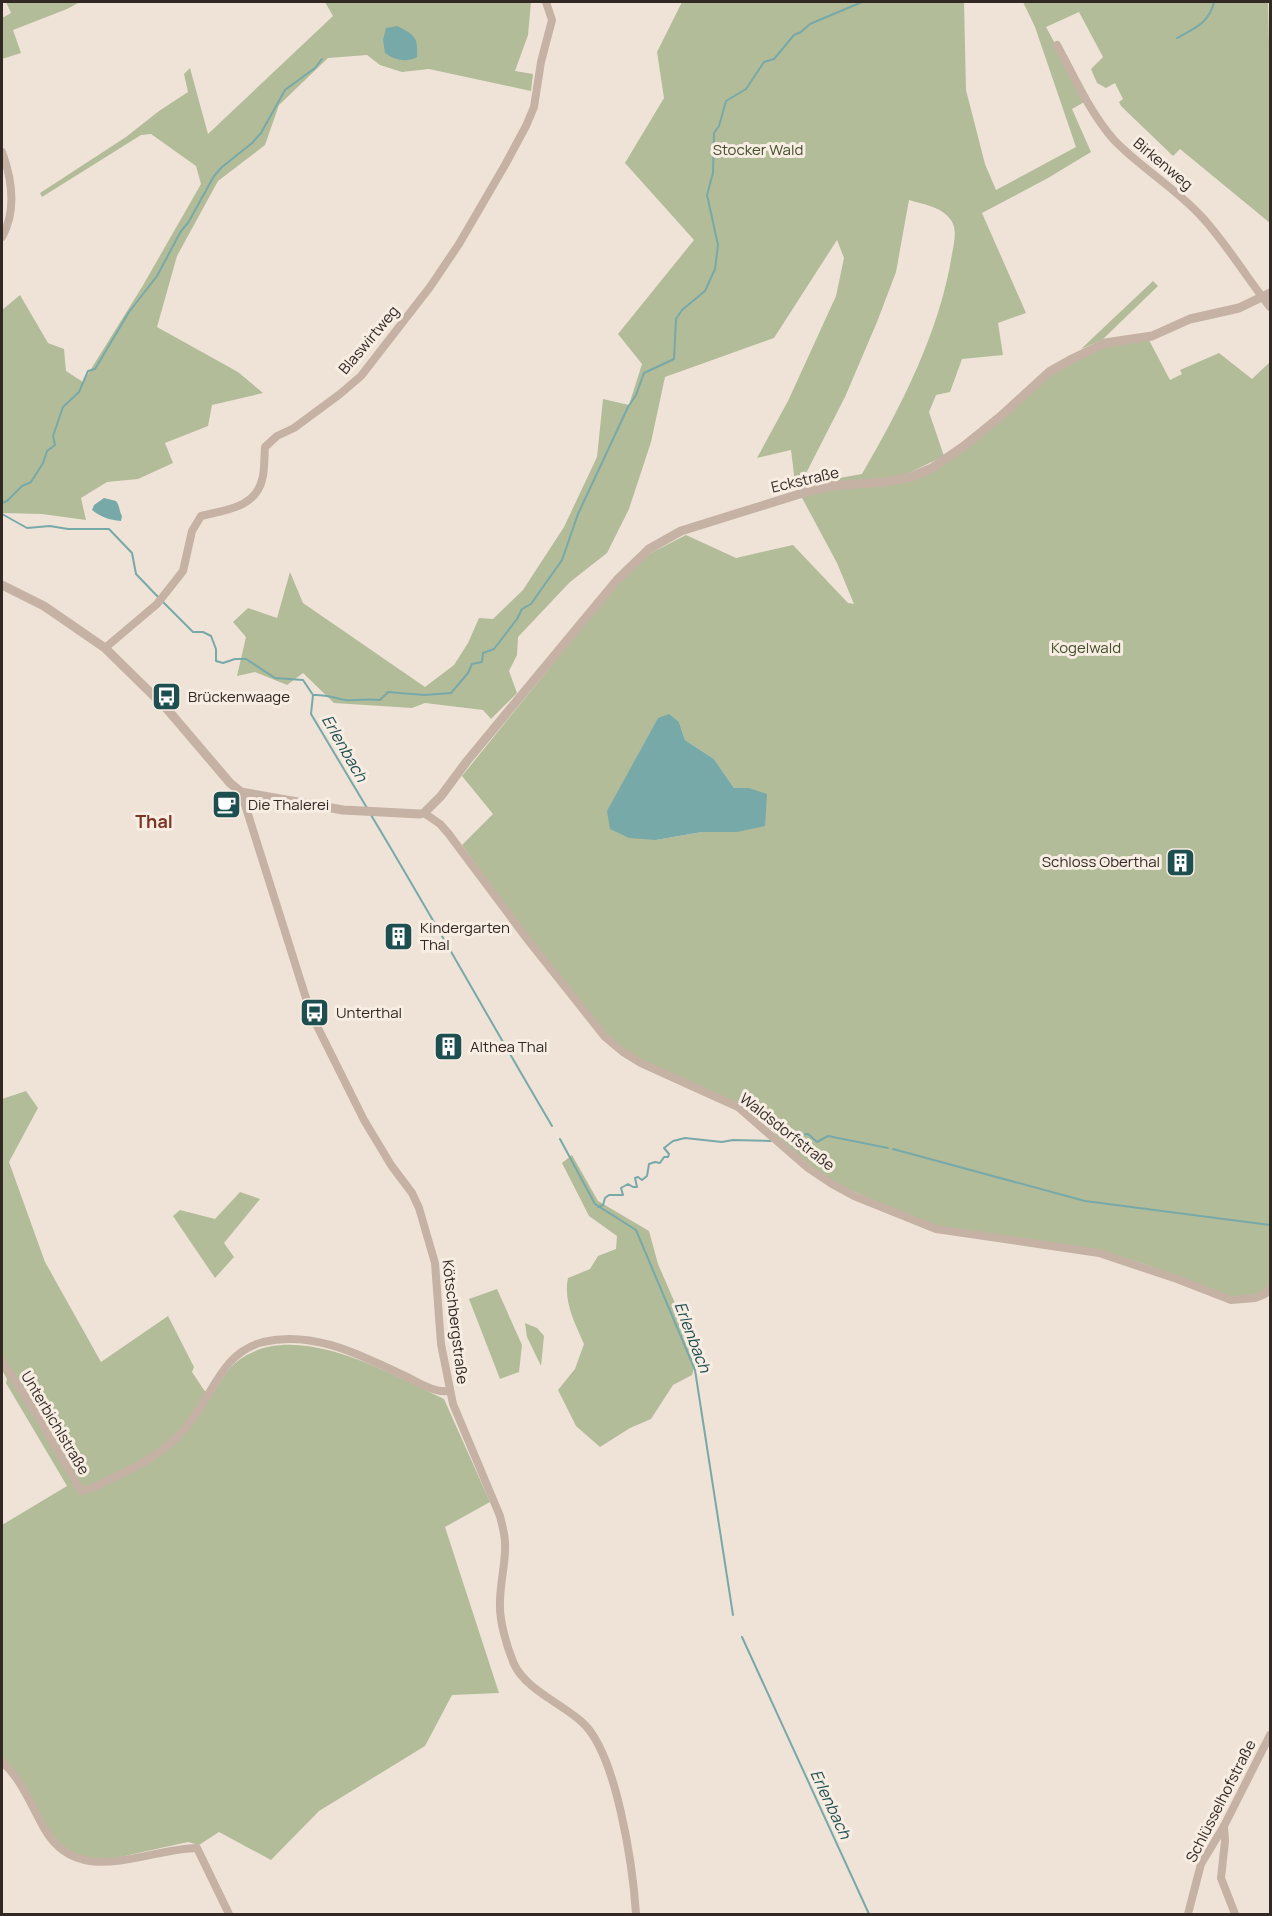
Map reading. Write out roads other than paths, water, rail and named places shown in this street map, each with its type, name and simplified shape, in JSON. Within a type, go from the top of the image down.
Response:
[{"type":"street","name":"Blaswirtweg","points":[[105,648],[165,596],[183,571],[192,531],[201,516],[239,506],[255,497],[263,480],[265,447],[277,436],[294,428],[340,394],[361,376],[430,287],[459,244],[511,155],[534,107],[541,62],[552,20],[546,2]]},
{"type":"street","name":"Birkenweg","points":[[1057,45],[1091,107],[1109,133],[1140,164],[1198,212],[1266,295],[1270,307]]},
{"type":"street","points":[[2,152],[11,189],[9,217],[2,237]]},
{"type":"street","name":"Eckstraße","points":[[424,813],[441,796],[474,752],[616,580],[649,549],[681,531],[806,492],[831,486],[885,482],[910,477],[932,468],[964,446],[1049,372],[1072,359],[1105,343],[1152,336],[1190,319],[1239,308],[1266,295]]},
{"type":"street","points":[[2,585],[44,606],[105,648],[167,709],[230,783],[241,792],[364,812],[424,813]]},
{"type":"street","name":"Kötschbergstraße","points":[[241,792],[310,1014],[364,1120],[419,1208],[435,1263],[441,1344],[453,1404],[500,1516],[503,1530],[505,1552],[499,1605],[512,1658],[523,1678],[583,1723],[596,1739],[606,1758],[629,1852],[636,1914]]},
{"type":"street","name":"Waldsdorfstraße","points":[[424,813],[448,833],[528,940],[605,1037],[623,1052],[642,1063],[738,1107],[808,1168],[832,1184],[854,1196],[936,1230],[1099,1253],[1231,1300],[1255,1298],[1265,1294],[1270,1287]]},
{"type":"street","name":"Unterbichlstraße","points":[[2,1361],[39,1418],[81,1491],[117,1476],[165,1448],[194,1418],[224,1367],[241,1353],[264,1342],[297,1340],[326,1344],[356,1353],[435,1390],[450,1391]]},
{"type":"street","name":"Schlüsselhofstraße","points":[[1188,1914],[1201,1864],[1224,1826],[1270,1735]]},
{"type":"street","points":[[2,1762],[16,1779],[47,1834],[66,1854],[105,1863],[181,1848],[197,1848],[229,1914]]},
{"type":"street","points":[[1224,1826],[1226,1841],[1221,1878],[1235,1914]]},
{"type":"water","points":[[397,26],[414,37],[417,57],[401,60],[385,53],[383,40],[386,28]]},
{"type":"water","points":[[104,498],[116,501],[122,516],[121,521],[105,518],[92,510],[94,505]]},
{"type":"water","points":[[669,714],[679,722],[685,740],[714,759],[734,788],[749,788],[767,794],[765,826],[737,832],[702,832],[656,840],[629,838],[610,829],[607,811],[658,718]]},
{"type":"waterway","points":[[313,695],[346,700],[380,700],[388,692],[424,695],[451,693],[468,673],[472,664],[482,662],[483,653],[494,649],[522,609],[531,604],[562,560],[578,514],[628,407],[636,395],[644,373],[674,359],[676,319],[682,310],[705,291],[715,269],[718,245],[707,195],[713,173],[714,133],[719,126],[726,101],[746,89],[764,62],[774,59],[794,35],[810,24],[862,2]]},
{"type":"waterway","points":[[1177,38],[1205,20],[1214,2]]},
{"type":"waterway","points":[[2,503],[22,486],[31,482],[43,463],[47,451],[55,445],[53,436],[63,407],[79,392],[88,371],[95,369],[129,312],[157,276],[214,176],[261,133],[285,90],[315,68],[322,59]]},
{"type":"waterway","name":"Erlenbach","points":[[2,514],[27,528],[50,526],[68,529],[109,529],[132,553],[136,574],[159,598]]},
{"type":"waterway","name":"Erlenbach","points":[[163,602],[193,632],[203,632],[211,636],[216,649],[216,661],[223,663],[235,659],[246,659],[275,678],[303,680],[313,695],[311,714],[367,808]]},
{"type":"waterway","name":"Erlenbach","points":[[371,815],[552,1126]]},
{"type":"waterway","points":[[785,1140],[796,1135],[808,1134],[817,1142],[828,1136],[888,1148]]},
{"type":"waterway","points":[[598,1207],[603,1205],[605,1198],[609,1195],[623,1195],[621,1188],[628,1184],[637,1187],[635,1178],[642,1180],[647,1176],[649,1164],[660,1163],[664,1157],[668,1157],[669,1154],[664,1148],[673,1141],[685,1138],[722,1142],[771,1141]]},
{"type":"waterway","name":"Erlenbach","points":[[560,1139],[595,1204],[636,1230],[695,1370],[733,1615]]},
{"type":"waterway","points":[[893,1149],[1085,1201],[1270,1225]]},
{"type":"waterway","name":"Erlenbach","points":[[742,1637],[869,1914]]},
{"type":"place","name":"Brückenwaage","points":[[167,697]]},
{"type":"place","name":"Die Thalerei","points":[[227,805]]},
{"type":"place","name":"Schloss Oberthal","points":[[1181,862]]},
{"type":"place","name":"Kindergarten Thal","points":[[399,937]]},
{"type":"place","name":"Unterthal","points":[[315,1013]]},
{"type":"place","name":"Althea Thal","points":[[449,1047]]},
{"type":"district","name":"Thal","points":[[154,822]]},
{"type":"park label","name":"Stocker Wald","points":[[758,150]]},
{"type":"park label","name":"Kogelwald","points":[[1086,648]]}]
